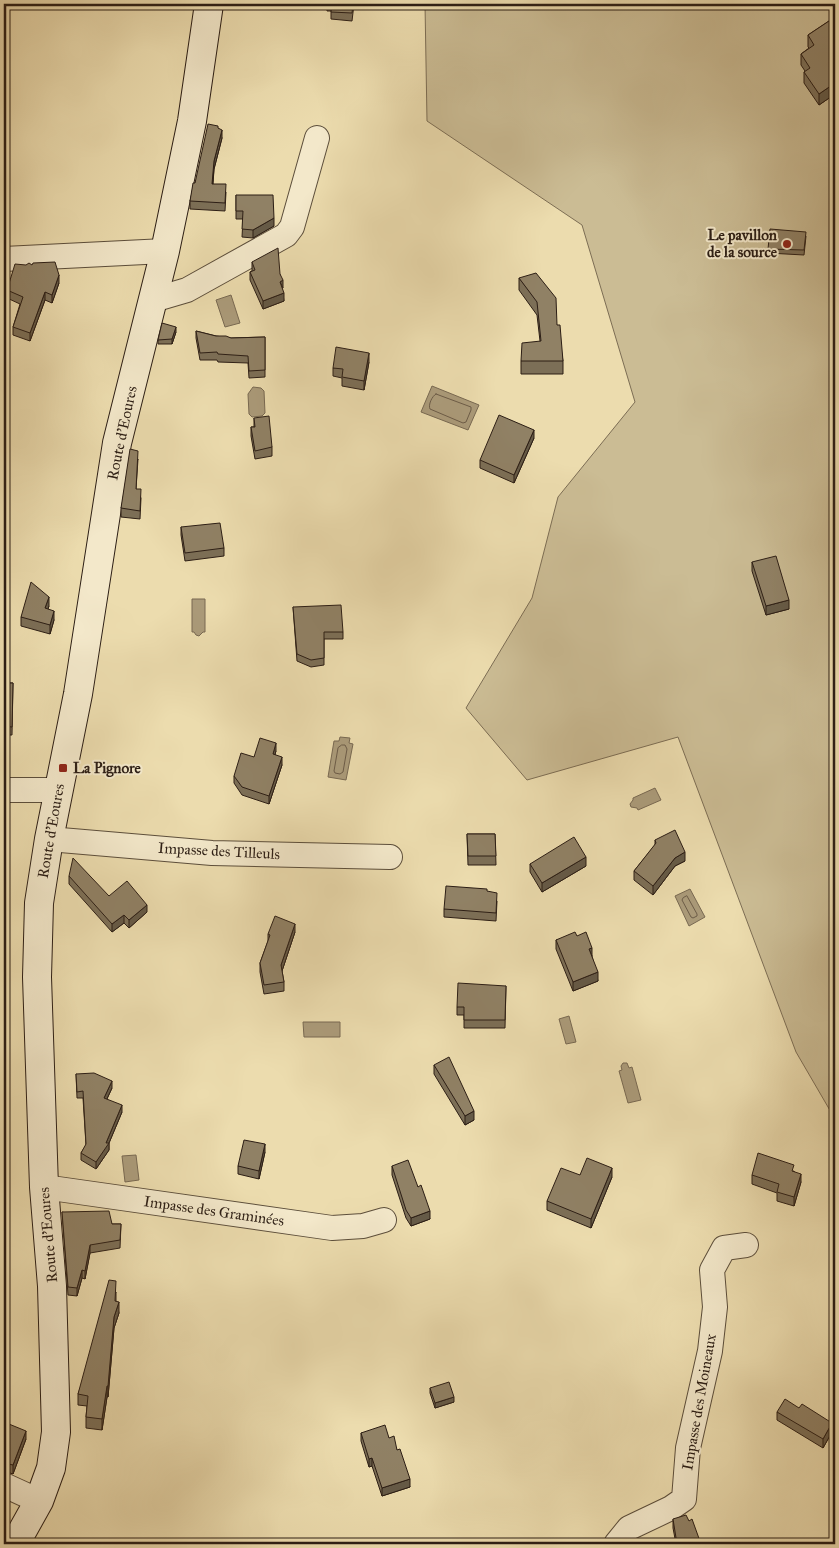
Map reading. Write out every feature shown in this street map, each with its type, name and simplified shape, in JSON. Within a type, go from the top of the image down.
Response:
[{"type":"street","name":"Route d'Eoures","points":[[15,1544],[39,1501],[50,1468],[56,1432],[52,1286],[44,1188],[38,968],[39,903],[58,790],[78,694],[118,443],[165,251],[192,121],[209,4]]},
{"type":"street","points":[[153,300],[187,290],[286,235],[292,227],[317,138]]},
{"type":"street","points":[[4,259],[165,251]]},
{"type":"street","points":[[4,790],[58,790]]},
{"type":"street","name":"Impasse des Tilleuls","points":[[49,840],[212,853],[390,857]]},
{"type":"street","name":"Impasse des Graminées","points":[[44,1188],[332,1228],[363,1226],[384,1220]]},
{"type":"street","name":"Impasse des Moineaux","points":[[616,1544],[629,1528],[671,1508],[684,1499],[688,1448],[710,1351],[715,1307],[712,1270],[724,1248],[746,1245]]},
{"type":"street","points":[[4,1485],[39,1501]]},
{"type":"shaded area","points":[[425,4],[835,4],[835,1119],[796,1052],[678,737],[527,780],[466,708],[532,598],[558,497],[635,402],[582,225],[427,121]]},
{"type":"water","points":[[231,295],[240,323],[225,327],[216,300]]},
{"type":"water","points":[[432,386],[479,405],[468,430],[421,412]]},
{"type":"water","points":[[253,387],[261,388],[264,391],[265,413],[262,416],[252,417],[249,414],[248,394]]},
{"type":"water","points":[[192,599],[205,599],[205,632],[199,636],[192,632]]},
{"type":"water","points":[[340,737],[350,738],[349,743],[353,744],[346,780],[328,777],[334,741],[339,741]]},
{"type":"water","points":[[655,788],[661,800],[638,810],[631,807],[630,804],[633,798]]},
{"type":"water","points":[[690,889],[705,917],[689,926],[675,896]]},
{"type":"water","points":[[569,1016],[576,1042],[566,1044],[559,1019]]},
{"type":"water","points":[[303,1022],[340,1022],[340,1037],[304,1037]]},
{"type":"water","points":[[623,1063],[627,1063],[629,1068],[632,1067],[641,1100],[628,1103],[619,1071],[622,1070],[621,1066]]},
{"type":"water","points":[[136,1155],[139,1180],[125,1182],[122,1156]]},
{"type":"building","points":[[332,4],[353,4],[352,13],[331,12]]},
{"type":"building","points":[[835,4],[835,14],[831,6]]},
{"type":"building","points":[[835,17],[835,83],[819,94],[804,72],[810,68],[801,54],[814,45],[808,35]]},
{"type":"building","points":[[208,124],[218,126],[222,130],[214,161],[212,184],[226,184],[225,203],[190,201]]},
{"type":"building","points":[[236,195],[273,195],[274,218],[253,230],[242,229],[243,211],[236,211]]},
{"type":"building","name":"Le pavillon de la source","points":[[770,229],[806,232],[804,250],[768,249]]},
{"type":"building","points":[[278,248],[280,274],[283,280],[280,282],[284,293],[263,301],[250,272],[255,270],[252,262]]},
{"type":"building","points":[[55,262],[59,275],[52,295],[45,292],[30,333],[13,327],[23,297],[7,290],[15,264],[26,265],[29,263],[32,265],[33,263]]},
{"type":"building","points":[[536,273],[556,298],[557,325],[560,325],[563,361],[521,361],[522,343],[541,341],[537,302],[519,278]]},
{"type":"building","points":[[162,323],[176,327],[172,339],[158,340]]},
{"type":"building","points":[[196,331],[231,338],[265,337],[265,370],[249,371],[248,356],[218,354],[217,352],[200,353]]},
{"type":"building","points":[[336,347],[369,353],[364,381],[342,377],[343,369],[333,368]]},
{"type":"building","points":[[499,415],[534,430],[514,475],[480,460]]},
{"type":"building","points":[[269,416],[272,447],[255,451],[251,427],[255,427],[254,418]]},
{"type":"building","points":[[130,449],[138,451],[136,489],[141,489],[140,511],[121,508]]},
{"type":"building","points":[[220,523],[224,548],[185,553],[181,527]]},
{"type":"building","points":[[776,556],[789,600],[766,606],[752,562]]},
{"type":"building","points":[[31,582],[49,597],[45,608],[54,611],[50,625],[21,617]]},
{"type":"building","points":[[341,605],[343,632],[324,632],[324,658],[311,660],[297,654],[293,607]]},
{"type":"building","points":[[4,683],[13,683],[12,727],[4,726]]},
{"type":"building","points":[[260,738],[276,743],[273,754],[282,757],[269,796],[242,787],[234,776],[241,753],[254,757]]},
{"type":"building","points":[[675,830],[685,852],[675,858],[653,886],[634,871],[656,843],[655,840]]},
{"type":"building","points":[[467,834],[495,834],[496,856],[468,856]]},
{"type":"building","points":[[574,837],[586,857],[542,883],[530,864]]},
{"type":"building","points":[[73,858],[109,896],[127,881],[147,905],[129,920],[124,915],[112,924],[69,876]]},
{"type":"building","points":[[446,886],[487,889],[487,891],[497,893],[496,913],[444,909]]},
{"type":"building","points":[[275,916],[295,924],[281,965],[284,982],[264,985],[260,963]]},
{"type":"building","points":[[575,932],[577,936],[586,932],[592,948],[589,949],[598,972],[573,982],[556,940]]},
{"type":"building","points":[[458,983],[506,986],[505,1020],[464,1020],[464,1007],[457,1007]]},
{"type":"building","points":[[449,1057],[474,1111],[465,1116],[434,1065]]},
{"type":"building","points":[[94,1073],[112,1081],[104,1098],[122,1105],[106,1143],[109,1143],[96,1162],[81,1153],[86,1144],[83,1091],[77,1092],[76,1074]]},
{"type":"building","points":[[244,1140],[265,1144],[259,1171],[238,1166]]},
{"type":"building","points":[[758,1153],[794,1165],[792,1171],[801,1174],[794,1197],[777,1192],[779,1184],[752,1175]]},
{"type":"building","points":[[587,1158],[612,1168],[591,1219],[547,1201],[561,1168],[580,1175]]},
{"type":"building","points":[[408,1160],[418,1187],[421,1185],[430,1211],[411,1218],[406,1210],[392,1166]]},
{"type":"building","points":[[109,1211],[112,1224],[121,1224],[120,1240],[90,1245],[85,1271],[82,1270],[77,1288],[68,1287],[62,1212]]},
{"type":"building","points":[[109,1280],[116,1281],[115,1301],[119,1302],[114,1317],[108,1386],[102,1419],[86,1417],[88,1396],[78,1394]]},
{"type":"building","points":[[449,1382],[454,1397],[435,1403],[430,1388]]},
{"type":"building","points":[[785,1399],[799,1408],[802,1404],[832,1423],[823,1439],[777,1412]]},
{"type":"building","points":[[4,1422],[26,1431],[13,1465],[4,1463]]},
{"type":"building","points":[[385,1425],[389,1438],[394,1436],[397,1450],[400,1449],[410,1479],[382,1488],[372,1458],[369,1459],[361,1433]]},
{"type":"building","points":[[686,1515],[689,1521],[692,1519],[701,1544],[677,1544],[673,1519]]},
{"type":"building","points":[[461,1541],[463,1544],[450,1544]]},
{"type":"place","name":"Le pavillon de la source","points":[[787,244]]},
{"type":"place","name":"La Pignore","points":[[63,768]]}]
